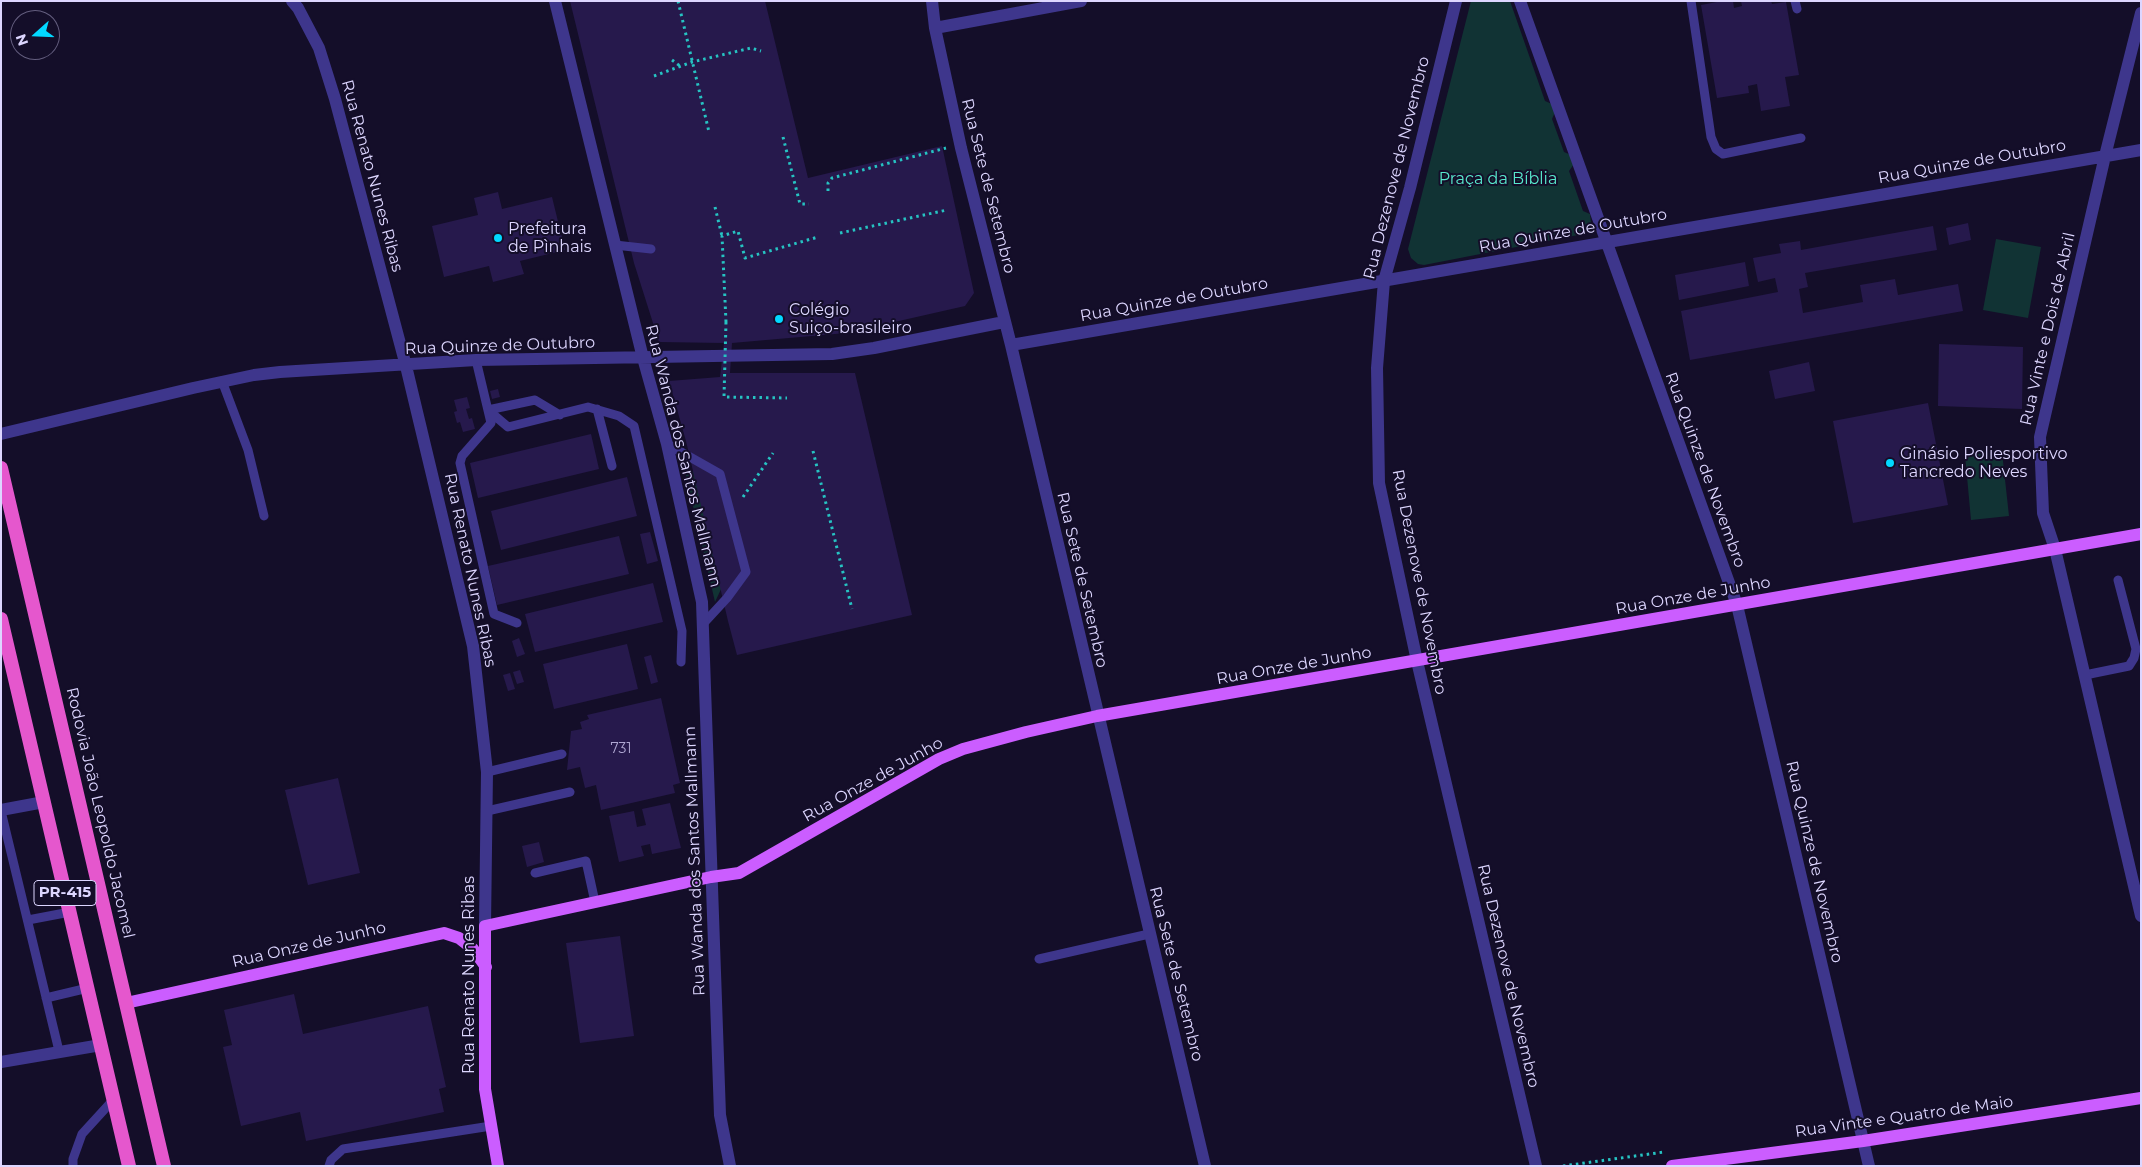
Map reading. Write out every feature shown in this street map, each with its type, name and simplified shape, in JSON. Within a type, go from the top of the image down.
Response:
[{"type":"highway","name":"Rodovia João Leopoldo Jacomel","points":[[1,468],[164,1166]]},
{"type":"highway","name":"PR-415","points":[[1,619],[129,1166]]},
{"type":"main road","name":"Rua Onze de Junho","points":[[485,926],[711,877],[740,873],[938,759],[993,740],[1097,716],[2141,534]]},
{"type":"main road","name":"Rua Renato Nunes Ribas","points":[[485,926],[485,1089],[498,1166]]},
{"type":"main road","name":"Rua Onze de Junho","points":[[126,1002],[444,933],[459,938],[473,949],[486,967]]},
{"type":"main road","name":"Rua Vinte e Quatro de Maio","points":[[1672,1166],[1863,1141],[2141,1098]]},
{"type":"street","name":"Rua Renato Nunes Ribas","points":[[292,1],[298,8],[319,48],[350,153],[406,366],[474,646],[487,772],[485,926]]},
{"type":"street","name":"Rua Wanda dos Santos Mallmann","points":[[555,1],[643,358],[667,444],[702,602],[720,1115],[730,1166]]},
{"type":"street","name":"Rua Sete de Setembro","points":[[932,1],[935,28],[961,144],[1011,344],[1097,716],[1206,1166]]},
{"type":"street","points":[[935,28],[1081,1]]},
{"type":"street","name":"Rua Dezenove de Novembro","points":[[1456,1],[1410,188],[1384,281],[1377,368],[1379,483],[1417,661],[1536,1166]]},
{"type":"street","name":"Rua Quinze de Novembro","points":[[1520,1],[1736,605],[1869,1166]]},
{"type":"street","name":"Rua Vinte e Dois de Abril","points":[[2141,13],[2105,156],[2040,437],[2043,512],[2055,549],[2141,916]]},
{"type":"street","name":"Rua Quinze de Outubro","points":[[1011,344],[2141,150]]},
{"type":"street","name":"Rua Quinze de Outubro","points":[[1,434],[222,381],[280,372],[406,366],[476,360],[832,354],[874,348],[1004,322]]},
{"type":"street","points":[[1,810],[44,802]]},
{"type":"street","points":[[1,1062],[101,1045]]},
{"type":"lane","points":[[1691,1],[1711,137],[1716,149],[1723,154],[1801,138]]},
{"type":"lane","points":[[615,245],[651,249]]},
{"type":"lane","points":[[476,360],[491,423],[462,456],[460,463],[494,614],[517,623]]},
{"type":"lane","points":[[222,381],[248,450],[264,516]]},
{"type":"lane","points":[[488,410],[535,400],[560,415]]},
{"type":"lane","points":[[488,410],[508,427],[588,407],[619,416],[634,426],[682,631],[681,662]]},
{"type":"lane","points":[[597,409],[612,466]]},
{"type":"lane","points":[[667,444],[720,474],[746,572],[727,598],[703,624]]},
{"type":"lane","points":[[2085,675],[2129,666],[2134,658],[2136,649],[2118,580]]},
{"type":"lane","points":[[487,772],[562,754]]},
{"type":"lane","points":[[487,811],[570,792]]},
{"type":"lane","points":[[1,810],[59,1051]]},
{"type":"lane","points":[[535,873],[586,861],[595,902]]},
{"type":"lane","points":[[28,920],[70,912]]},
{"type":"lane","points":[[1039,959],[1149,934]]},
{"type":"lane","points":[[46,998],[88,988]]},
{"type":"lane","points":[[73,1166],[82,1134],[114,1099]]},
{"type":"lane","points":[[330,1166],[331,1160],[344,1150],[491,1126]]},
{"type":"path","points":[[678,1],[709,132]]},
{"type":"path","points":[[654,76],[692,62],[752,48],[761,51]]},
{"type":"path","points":[[672,60],[681,66]]},
{"type":"path","points":[[783,137],[800,204],[809,204]]},
{"type":"path","points":[[828,190],[828,183],[832,178],[961,144]]},
{"type":"path","points":[[715,207],[722,236],[726,322],[724,396],[787,398]]},
{"type":"path","points":[[840,234],[947,210]]},
{"type":"path","points":[[722,236],[738,231],[745,258],[818,237]]},
{"type":"path","points":[[812,451],[852,609]]},
{"type":"path","points":[[743,497],[773,453]]},
{"type":"green space","name":"Praça da Bíblia","points":[[1471,1],[1510,1],[1545,101],[1552,104],[1555,112],[1552,119],[1564,152],[1571,155],[1574,164],[1569,171],[1583,211],[1590,214],[1591,223],[1587,231],[1578,235],[1424,265],[1418,264],[1411,258],[1408,249]]},
{"type":"green space","points":[[1996,239],[2041,247],[2028,318],[1983,310]]},
{"type":"green space","points":[[2002,452],[2009,516],[1971,520],[1965,455]]},
{"type":"green space","points":[[684,467],[707,479],[729,572],[715,602]]},
{"type":"building","name":"Colégio Suiço-brasileiro","points":[[570,1],[765,1],[808,178],[942,146],[974,293],[965,306],[846,333],[732,343],[730,373],[855,373],[912,615],[737,655],[686,441],[669,381],[720,377],[724,343],[659,342],[634,263]]},
{"type":"building","points":[[1733,1],[1734,8],[1742,6],[1741,1],[1771,1],[1772,4],[1786,2],[1799,75],[1785,77],[1790,106],[1761,111],[1757,84],[1748,86],[1749,93],[1717,98],[1701,5]]},
{"type":"building","name":"Prefeitura de Pìnhais","points":[[498,192],[502,209],[552,197],[565,250],[520,261],[524,274],[493,282],[489,266],[444,277],[432,226],[478,215],[474,198]]},
{"type":"building","points":[[1968,223],[1971,240],[1949,245],[1946,228]]},
{"type":"building","points":[[1933,226],[1937,250],[1805,273],[1808,287],[1799,289],[1803,313],[1863,302],[1860,285],[1895,279],[1898,295],[1958,284],[1963,311],[1690,360],[1681,311],[1778,292],[1775,278],[1758,282],[1753,258],[1781,253],[1779,244],[1800,241],[1801,250]]},
{"type":"building","points":[[1745,262],[1749,286],[1679,300],[1675,275]]},
{"type":"building","points":[[1939,344],[2023,347],[2022,409],[1938,406]]},
{"type":"building","points":[[1809,362],[1815,391],[1775,399],[1769,371]]},
{"type":"building","points":[[498,389],[500,397],[492,399],[490,391]]},
{"type":"building","points":[[467,397],[470,408],[466,409],[469,419],[472,418],[475,429],[463,432],[460,422],[457,423],[454,412],[457,411],[454,400]]},
{"type":"building","name":"Ginásio Poliesportivo Tancredo Neves","points":[[1928,403],[1948,505],[1853,523],[1833,421]]},
{"type":"building","points":[[591,434],[599,469],[478,498],[470,463]]},
{"type":"building","points":[[627,477],[637,516],[501,550],[491,511]]},
{"type":"building","points":[[650,532],[658,561],[647,564],[640,534]]},
{"type":"building","points":[[619,536],[629,574],[497,605],[488,566]]},
{"type":"building","points":[[653,583],[663,622],[535,652],[525,614]]},
{"type":"building","points":[[519,638],[525,654],[517,657],[512,641]]},
{"type":"building","points":[[627,644],[638,689],[554,709],[543,664]]},
{"type":"building","points":[[651,655],[658,682],[651,684],[644,657]]},
{"type":"building","points":[[520,670],[524,682],[517,684],[513,672]]},
{"type":"building","points":[[510,673],[515,689],[508,691],[503,675]]},
{"type":"building","points":[[661,698],[680,783],[673,785],[675,793],[601,810],[596,785],[585,788],[580,767],[567,770],[571,731],[582,729],[580,722],[589,719],[587,715]]},
{"type":"building","points":[[338,778],[360,873],[308,885],[285,790]]},
{"type":"building","points":[[670,803],[681,848],[652,854],[650,844],[641,846],[644,856],[619,862],[609,816],[634,811],[637,827],[646,825],[642,809]]},
{"type":"building","points":[[539,842],[544,862],[527,867],[522,846]]},
{"type":"building","points":[[620,936],[634,1036],[580,1043],[566,943]]},
{"type":"building","points":[[294,994],[303,1034],[428,1006],[446,1087],[439,1089],[444,1112],[306,1141],[300,1112],[241,1126],[223,1047],[232,1045],[224,1010]]},
{"type":"place","name":"Prefeitura de Pìnhais","points":[[498,238]]},
{"type":"place","name":"Colégio Suiço-brasileiro","points":[[779,319]]},
{"type":"place","name":"Ginásio Poliesportivo Tancredo Neves","points":[[1890,463]]}]
